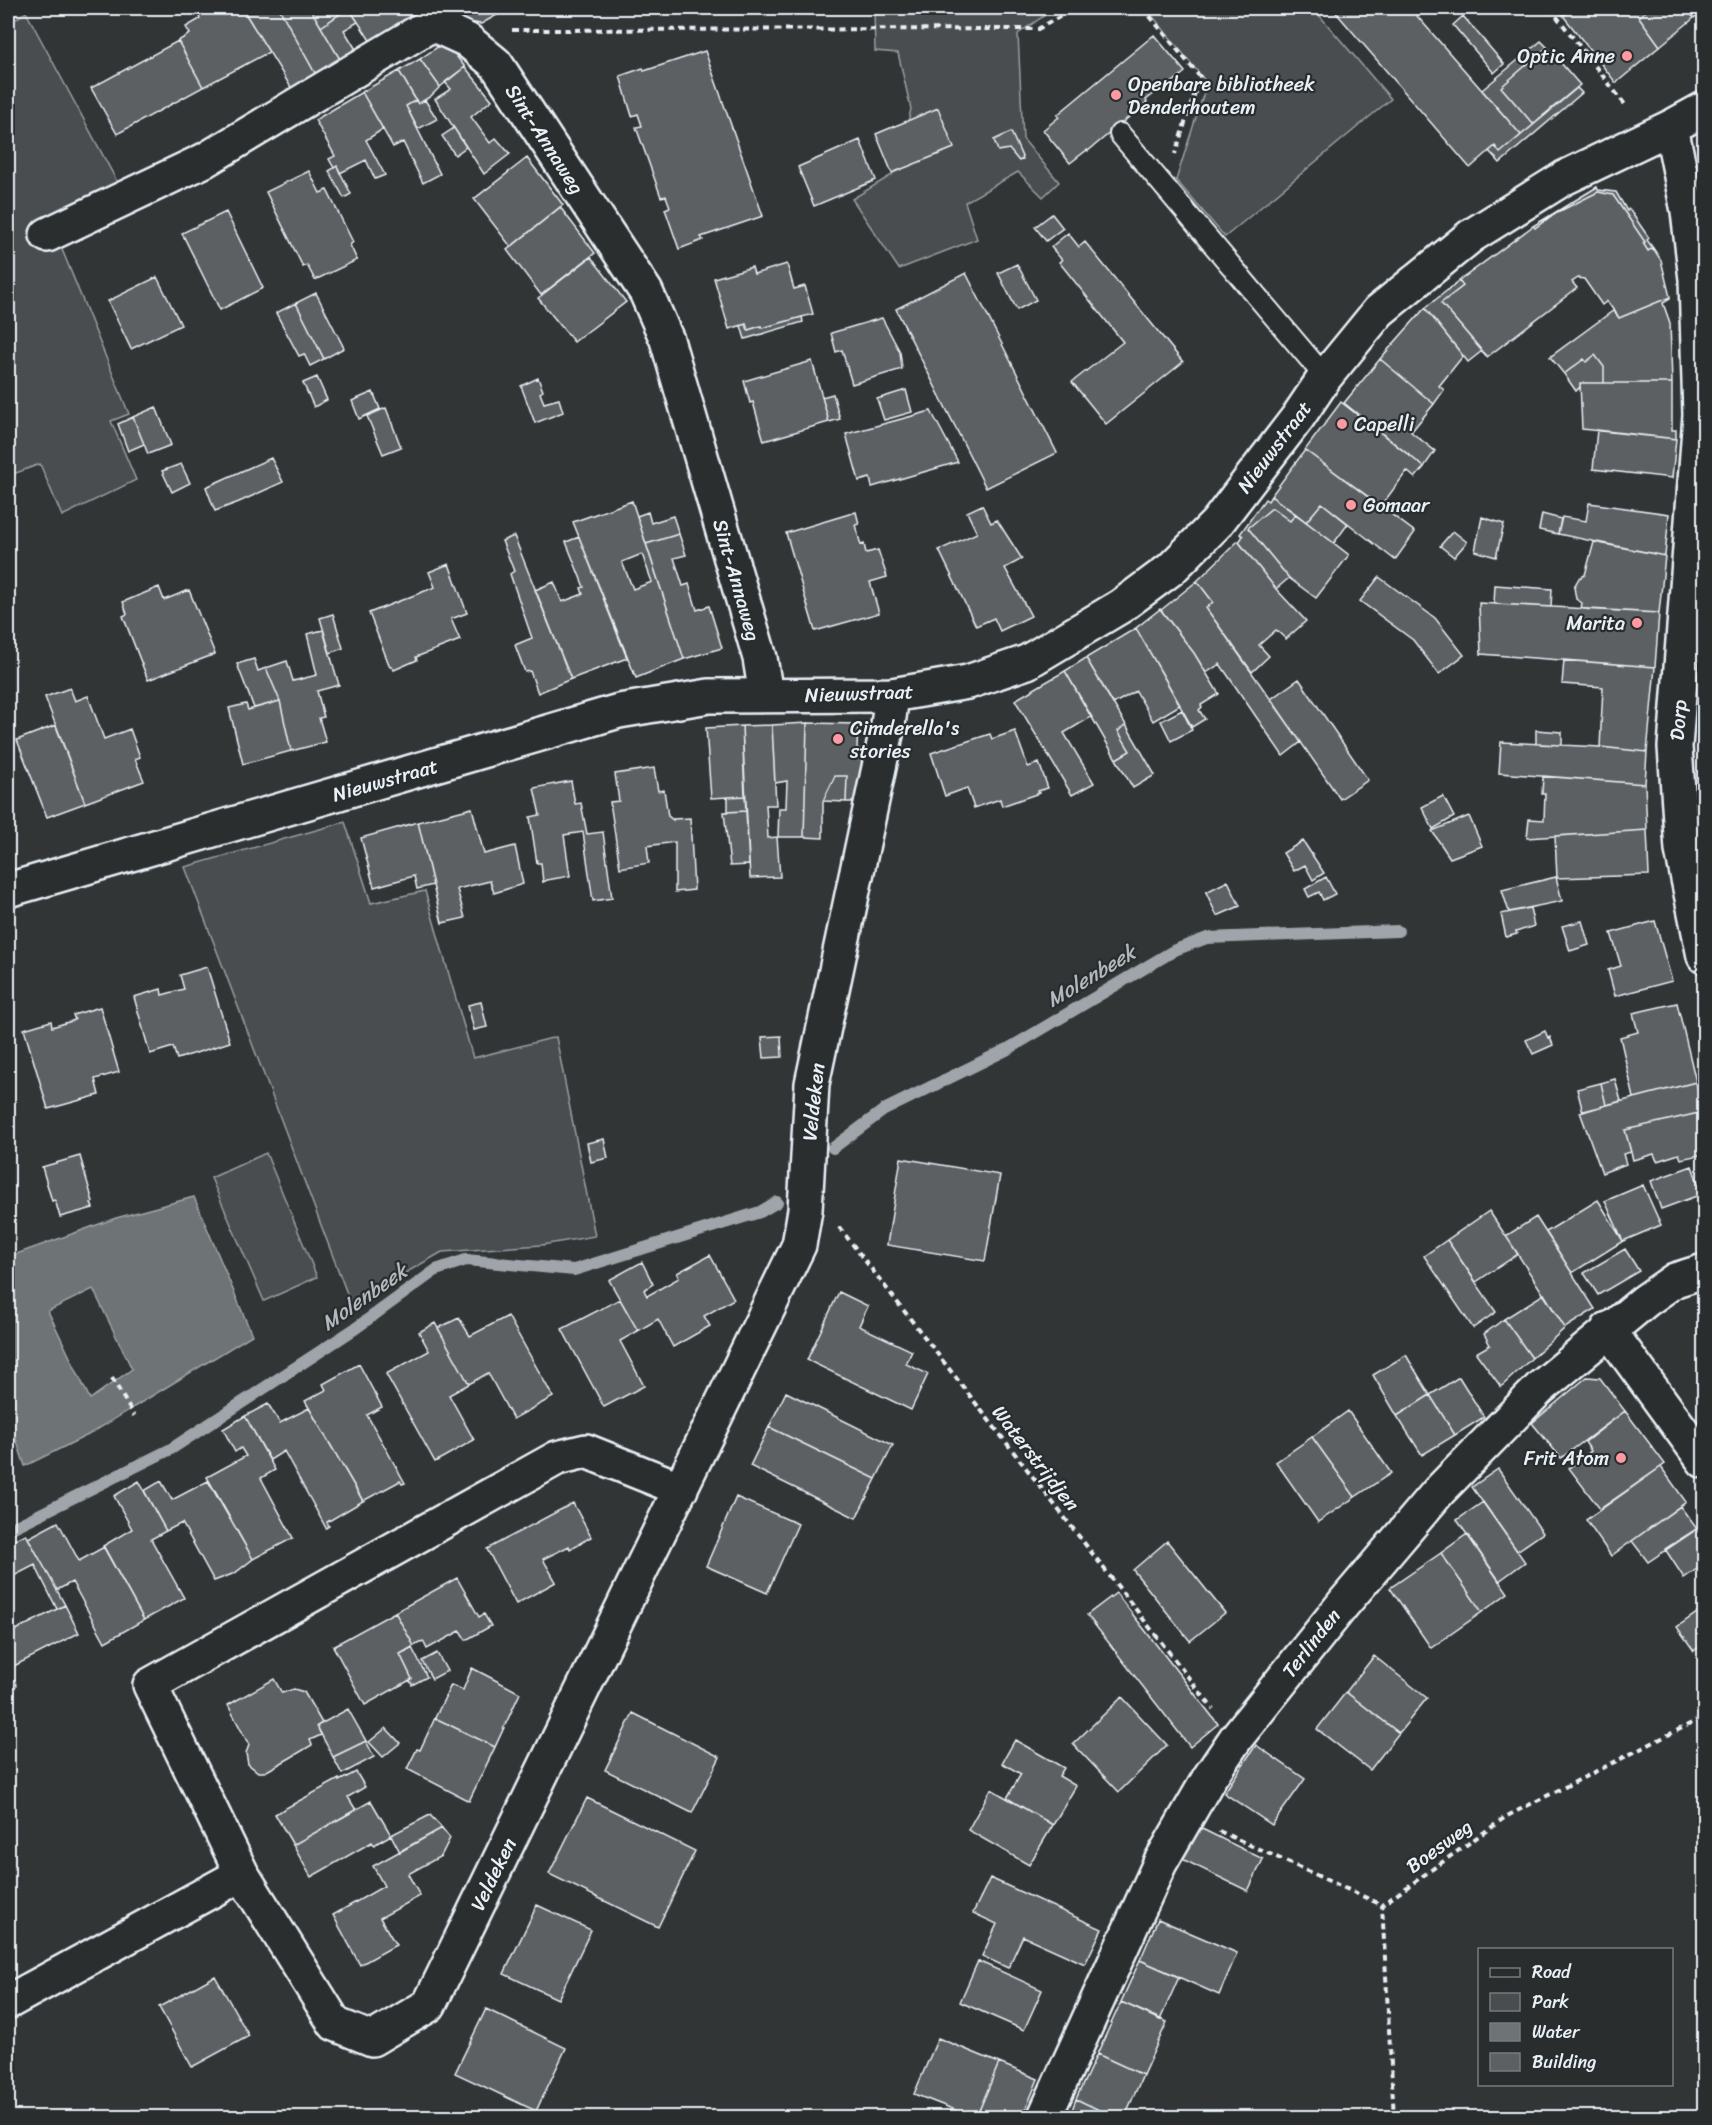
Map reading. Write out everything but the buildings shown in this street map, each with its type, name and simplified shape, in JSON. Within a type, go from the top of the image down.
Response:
[{"type":"street","name":"Sint-Annaweg","points":[[47,235],[205,160],[432,24],[467,40],[496,64],[646,292],[668,340],[760,658],[766,695]]},
{"type":"street","points":[[1660,132],[1704,109]]},
{"type":"street","name":"Nieuwstraat","points":[[8,890],[619,711],[709,696],[892,695],[968,682],[1028,662],[1121,606],[1155,582],[1216,524],[1298,417],[1325,377],[1379,311],[1471,236],[1564,178],[1660,132]]},
{"type":"street","name":"Dorp","points":[[1660,132],[1688,211],[1696,279],[1702,415],[1675,747],[1682,850],[1704,956]]},
{"type":"street","name":"Veldeken","points":[[681,1489],[586,1451],[557,1458],[150,1685],[242,1874],[335,2024],[372,2039],[429,2006],[681,1489],[799,1245],[805,1210],[812,1084],[888,725],[892,695]]},
{"type":"street","name":"Terlinden","points":[[1044,2118],[1160,1863],[1186,1816],[1236,1738],[1344,1603],[1439,1491],[1540,1388],[1608,1329],[1675,1280],[1704,1271]]},
{"type":"street","points":[[1608,1329],[1704,1461]]},
{"type":"street","points":[[8,2002],[242,1874]]},
{"type":"lane","points":[[1120,134],[1325,377]]},
{"type":"path","points":[[467,40],[497,30],[1038,28],[1075,8]]},
{"type":"path","points":[[1143,8],[1200,77],[1164,187]]},
{"type":"path","points":[[1550,8],[1660,132]]},
{"type":"path","name":"Waterstrijdjen","points":[[805,1210],[828,1214],[1236,1738]]},
{"type":"path","points":[[112,1378],[135,1416]]},
{"type":"path","name":"Boesweg","points":[[1382,1905],[1507,1816],[1704,1717]]},
{"type":"path","points":[[1186,1816],[1382,1905],[1394,2118]]},
{"type":"green space","points":[[874,8],[1055,8],[1018,34],[1023,139],[1059,182],[1043,197],[1018,172],[965,202],[977,239],[899,269],[852,199],[892,175],[911,109],[898,53],[875,51]]},
{"type":"green space","points":[[1146,8],[1313,8],[1391,99],[1225,237],[1176,180],[1207,83]]},
{"type":"green space","points":[[26,12],[121,189],[50,220],[129,414],[111,421],[136,480],[62,516],[40,464],[8,476],[8,25]]},
{"type":"green space","points":[[345,822],[371,903],[425,891],[473,1058],[556,1037],[595,1236],[542,1245],[442,1252],[351,1304],[185,867]]},
{"type":"green space","points":[[266,1153],[317,1277],[264,1301],[211,1178]]},
{"type":"water","points":[[194,1197],[252,1335],[88,1435],[25,1466],[8,1415],[8,1257],[116,1218]],"holes":[[[93,1289],[132,1369],[90,1399],[48,1311]]]},
{"type":"waterway","name":"Molenbeek","points":[[833,1148],[884,1110],[1008,1049],[1175,950],[1207,938],[1398,931]]},
{"type":"waterway","name":"Molenbeek","points":[[8,1530],[171,1449],[356,1328],[436,1270],[466,1260],[574,1270],[760,1212],[777,1202]]},
{"type":"place","name":"Optic Anne","points":[[1627,56]]},
{"type":"place","name":"Openbare bibliotheek Denderhoutem","points":[[1116,95]]},
{"type":"place","name":"Capelli","points":[[1342,424]]},
{"type":"place","name":"Gomaar","points":[[1351,505]]},
{"type":"place","name":"Marita","points":[[1637,623]]},
{"type":"place","name":"Cimderella's stories","points":[[838,739]]},
{"type":"place","name":"Frit Atom","points":[[1621,1458]]}]
